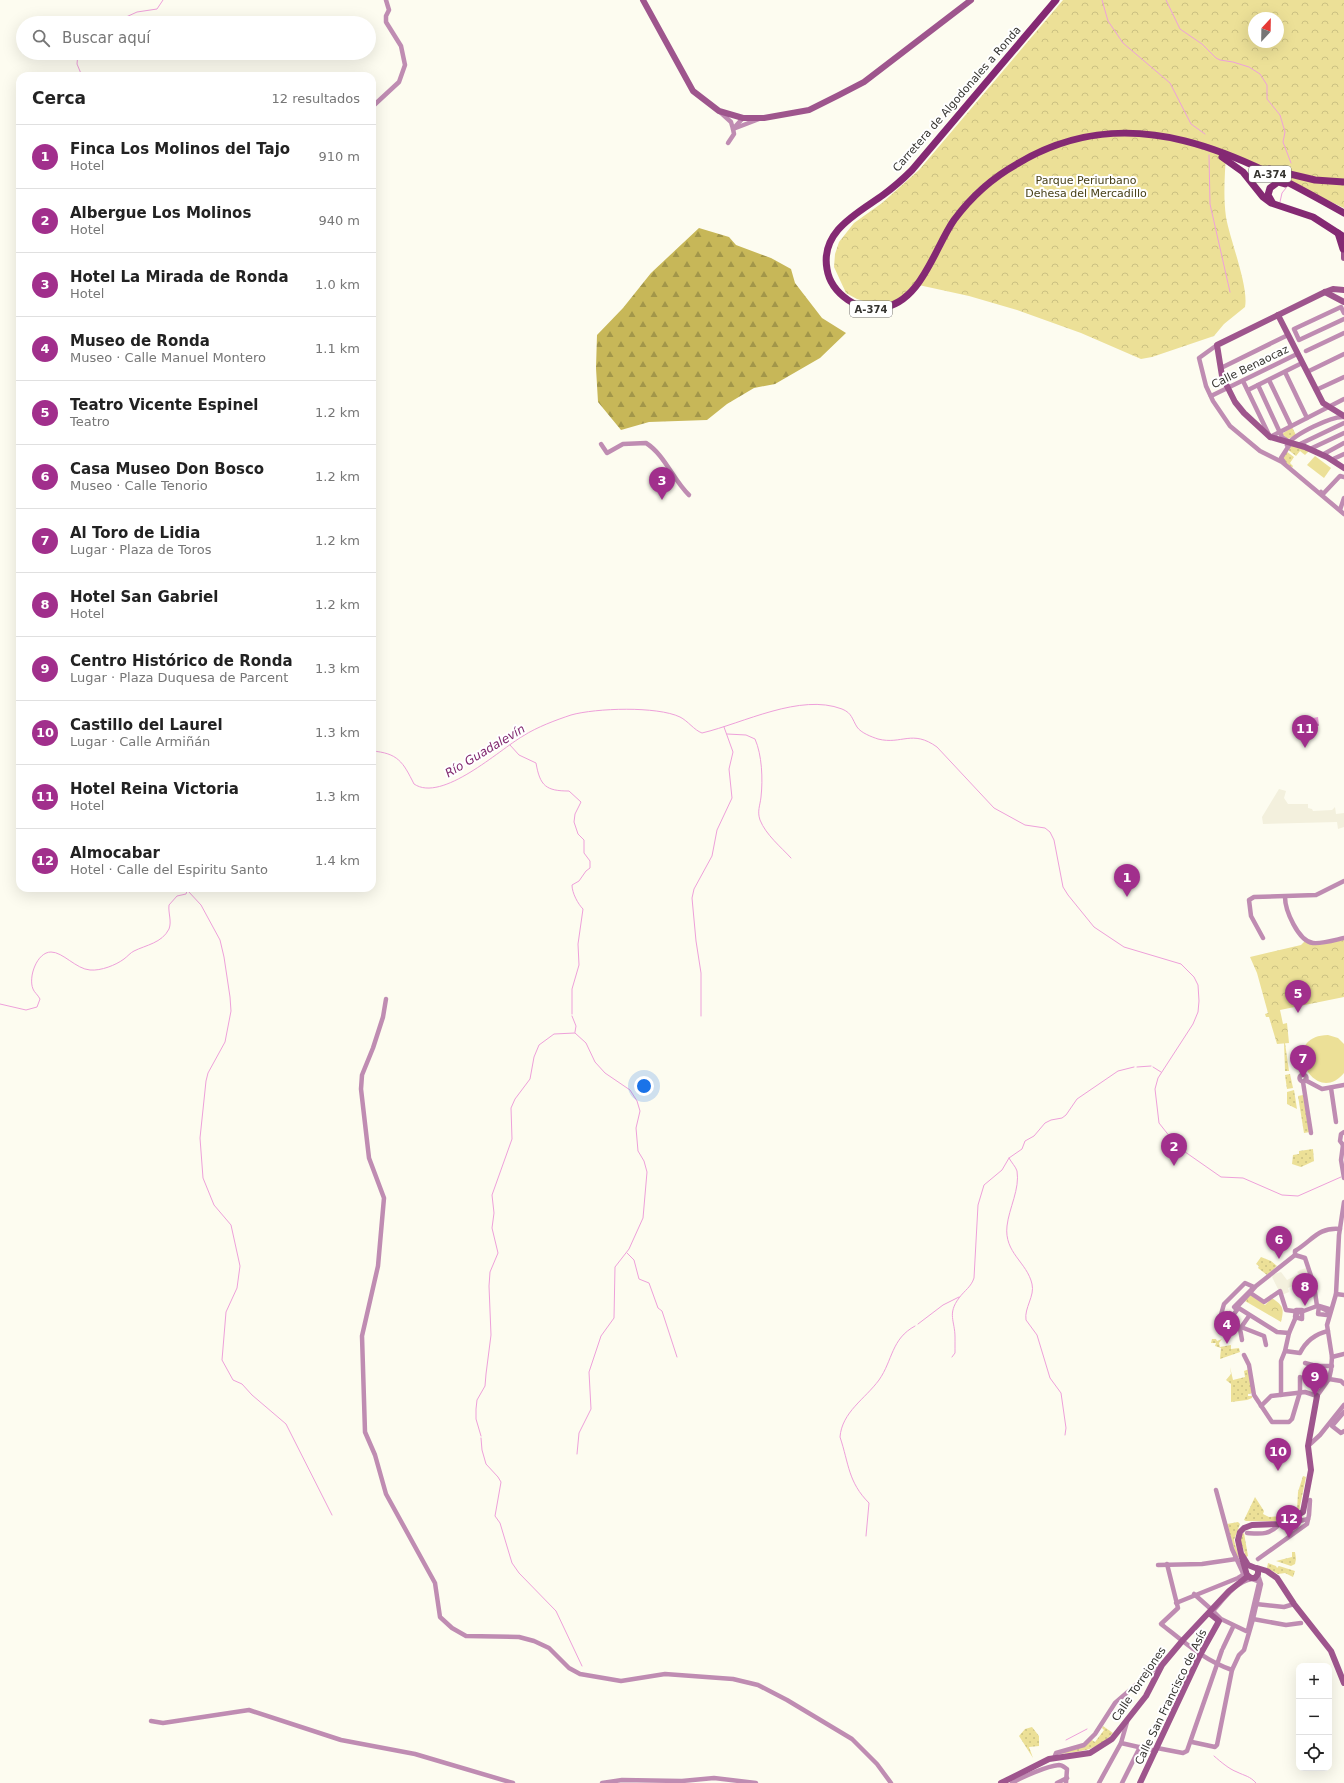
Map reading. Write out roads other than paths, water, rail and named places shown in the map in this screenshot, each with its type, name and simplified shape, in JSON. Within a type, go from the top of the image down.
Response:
[{"type":"main road","name":"Carretera de Algodonales a Ronda","points":[[1056,0],[912,170],[885,194],[850,218],[834,234],[828,246],[826,265],[832,283],[841,295],[855,304],[871,308],[890,306],[904,299],[916,287],[947,232],[974,196],[1015,164],[1052,146],[1093,135],[1128,132],[1167,136],[1208,148],[1298,187],[1344,213]]},
{"type":"main road","name":"Carretera de Algodonales a Ronda","points":[[1049,9],[1059,0]]},
{"type":"main road","points":[[1208,148],[1243,172],[1264,197],[1275,205],[1313,217],[1341,235],[1344,249]]},
{"type":"main road","points":[[1242,162],[1289,175],[1315,180],[1344,182]]},
{"type":"main road","points":[[1275,205],[1268,194],[1272,185],[1282,183],[1298,187]]},
{"type":"street","points":[[376,102],[399,82],[405,65],[401,46],[386,22],[386,16],[389,10],[386,0]]},
{"type":"street","points":[[643,0],[693,91],[731,122],[734,134],[728,143]]},
{"type":"street","points":[[733,129],[764,118],[810,110],[864,82],[971,0]]},
{"type":"street","points":[[719,111],[743,118],[764,118]]},
{"type":"street","points":[[733,129],[743,118]]},
{"type":"street","points":[[1344,249],[1344,258]]},
{"type":"street","points":[[1344,290],[1325,292],[1217,345],[1199,358],[1202,375],[1211,396],[1230,426],[1260,451],[1278,460],[1344,514]]},
{"type":"street","points":[[1325,292],[1344,302]]},
{"type":"street","points":[[1344,313],[1340,306],[1294,329],[1299,340],[1344,318]]},
{"type":"street","points":[[1278,315],[1323,403],[1327,407],[1344,416]]},
{"type":"street","points":[[1306,351],[1344,333]]},
{"type":"street","points":[[1220,368],[1288,335]]},
{"type":"street","points":[[1217,345],[1220,368],[1228,389],[1244,414],[1270,437],[1310,449],[1344,468]]},
{"type":"street","name":"Calle Benaocaz","points":[[1211,396],[1243,382],[1297,354]]},
{"type":"street","points":[[1307,372],[1344,354]]},
{"type":"street","points":[[1248,390],[1302,363]]},
{"type":"street","points":[[1285,372],[1308,418]]},
{"type":"street","points":[[1316,390],[1344,377]]},
{"type":"street","points":[[1269,380],[1291,426]]},
{"type":"street","points":[[1243,382],[1262,423],[1265,430],[1243,409],[1230,390],[1243,382]]},
{"type":"street","points":[[1243,382],[1270,437]]},
{"type":"street","points":[[1258,385],[1282,437],[1289,442]]},
{"type":"street","points":[[1270,437],[1344,399]]},
{"type":"street","points":[[1278,460],[1289,442],[1299,434],[1336,417],[1344,416]]},
{"type":"street","points":[[1298,445],[1344,423]]},
{"type":"street","points":[[1310,449],[1344,433]]},
{"type":"street","points":[[601,444],[606,452],[623,444],[646,443],[670,468],[677,482],[689,495]]},
{"type":"street","points":[[1344,468],[1321,456],[1291,444],[1281,458],[1323,494],[1340,476],[1344,477]]},
{"type":"street","points":[[1322,455],[1344,444]]},
{"type":"street","points":[[1331,460],[1344,454]]},
{"type":"street","points":[[1340,510],[1344,498]]},
{"type":"street","points":[[1263,938],[1250,916],[1249,900],[1254,897],[1316,895],[1343,882]]},
{"type":"street","points":[[1285,897],[1291,920],[1305,939],[1313,943],[1344,938]]},
{"type":"street","points":[[386,999],[383,1017],[362,1075],[361,1089],[369,1158],[384,1198],[378,1266],[362,1336],[365,1432],[375,1454],[386,1494],[433,1579],[440,1617],[452,1628],[466,1636],[519,1637],[534,1641],[549,1648],[569,1668],[580,1674],[621,1681],[665,1674],[733,1678],[758,1685],[852,1739],[877,1764],[890,1783]]},
{"type":"street","points":[[1311,1133],[1304,1081],[1322,1089],[1344,1085]]},
{"type":"street","points":[[1331,1088],[1336,1122]]},
{"type":"street","points":[[1344,1132],[1341,1134],[1340,1141],[1344,1145],[1341,1160],[1344,1178]]},
{"type":"street","points":[[1192,1742],[1215,1748],[1217,1745],[1232,1670],[1239,1656],[1244,1650],[1261,1584],[1255,1567],[1258,1560],[1306,1524],[1308,1519],[1308,1498],[1311,1470],[1308,1446],[1317,1396],[1329,1379],[1332,1366],[1328,1331],[1330,1312],[1336,1294],[1341,1236],[1340,1229],[1344,1202]]},
{"type":"street","points":[[1289,1333],[1277,1332],[1249,1316],[1237,1307],[1256,1286],[1295,1255],[1296,1251],[1325,1228],[1340,1229]]},
{"type":"street","points":[[1295,1255],[1305,1258],[1314,1285],[1318,1307]]},
{"type":"street","points":[[1225,1319],[1230,1313],[1233,1315],[1237,1310],[1234,1307],[1254,1287],[1245,1283],[1224,1304],[1220,1318],[1261,1335],[1265,1338],[1266,1345]]},
{"type":"street","points":[[1252,1294],[1264,1302],[1280,1291],[1284,1309],[1298,1312],[1318,1307],[1330,1312]]},
{"type":"street","points":[[1336,1294],[1344,1295]]},
{"type":"street","points":[[1281,1395],[1281,1361],[1295,1318],[1302,1319],[1298,1312]]},
{"type":"street","points":[[1242,1340],[1241,1328],[1249,1316]]},
{"type":"street","points":[[1261,1335],[1264,1324]]},
{"type":"street","points":[[1285,1351],[1300,1353],[1303,1347],[1315,1335],[1328,1331]]},
{"type":"street","points":[[1244,1355],[1249,1366],[1254,1394],[1272,1422],[1291,1421],[1300,1392],[1300,1377]]},
{"type":"street","points":[[1332,1357],[1342,1355]]},
{"type":"street","points":[[1275,1359],[1281,1361]]},
{"type":"street","points":[[1305,1363],[1316,1366],[1332,1366]]},
{"type":"street","points":[[1329,1379],[1341,1381],[1344,1384]]},
{"type":"street","points":[[1261,1406],[1272,1396],[1300,1392],[1317,1396]]},
{"type":"street","points":[[1308,1446],[1320,1435],[1344,1405]]},
{"type":"street","points":[[1344,1412],[1332,1426],[1341,1433],[1344,1431]]},
{"type":"street","points":[[1216,1490],[1236,1560],[1246,1573],[1253,1578],[1258,1575],[1272,1574]]},
{"type":"street","points":[[1247,1533],[1267,1534],[1280,1524],[1301,1514],[1308,1498]]},
{"type":"street","points":[[1246,1573],[1238,1540],[1240,1532],[1244,1528],[1252,1525],[1287,1524],[1308,1519]]},
{"type":"street","points":[[1242,1555],[1247,1563],[1272,1574],[1282,1584],[1294,1604],[1331,1651],[1344,1683]]},
{"type":"street","points":[[1158,1565],[1236,1560]]},
{"type":"street","points":[[1167,1564],[1170,1584],[1177,1605]]},
{"type":"street","name":"Calle Torrejones","points":[[1001,1783],[1029,1767],[1054,1758],[1078,1756],[1090,1753],[1101,1747],[1117,1734],[1146,1696],[1162,1665],[1182,1640],[1246,1573],[1255,1567]]},
{"type":"street","points":[[1232,1670],[1216,1665],[1200,1655],[1161,1624],[1177,1605],[1194,1594],[1241,1577],[1246,1573]]},
{"type":"street","points":[[1255,1579],[1259,1583],[1248,1630],[1246,1631],[1226,1622],[1211,1611],[1234,1589],[1244,1582],[1255,1579]]},
{"type":"street","points":[[1229,1581],[1233,1587]]},
{"type":"street","points":[[1194,1594],[1220,1621],[1249,1635]]},
{"type":"street","points":[[1256,1604],[1284,1607],[1294,1604]]},
{"type":"street","points":[[1253,1619],[1286,1625],[1301,1623]]},
{"type":"street","name":"Calle San Francisco de Asís","points":[[1142,1783],[1156,1749],[1200,1655],[1220,1621]]},
{"type":"street","points":[[1121,1743],[1183,1753],[1187,1751],[1192,1742],[1216,1665],[1232,1627]]},
{"type":"street","points":[[1054,1758],[1056,1753],[1084,1745],[1095,1734],[1115,1703],[1159,1665],[1162,1665]]},
{"type":"street","points":[[151,1720],[163,1723],[249,1710],[341,1740],[415,1754],[513,1783]]},
{"type":"street","points":[[1099,1783],[1121,1743],[1127,1722]]},
{"type":"street","points":[[1122,1783],[1140,1747]]},
{"type":"street","points":[[1012,1783],[1023,1777],[1058,1765],[1064,1766],[1067,1769],[1066,1780],[1057,1783]]},
{"type":"street","points":[[602,1783],[622,1780],[682,1781],[714,1778],[756,1783]]},
{"type":"water","points":[[1318,717],[1319,726],[1310,727],[1313,718]]},
{"type":"waterway","name":"Río Guadalevín","points":[[128,16],[137,12],[157,9],[163,0]]},
{"type":"waterway","points":[[1102,0],[1108,21],[1123,43],[1170,83],[1191,124],[1205,134]]},
{"type":"waterway","points":[[1166,0],[1180,29],[1202,44],[1216,58],[1249,67],[1260,74],[1267,85],[1267,99],[1280,115],[1285,132],[1283,142],[1291,163]]},
{"type":"waterway","name":"Río Guadalevín","points":[[77,60],[77,64],[80,72]]},
{"type":"waterway","points":[[1209,155],[1210,204],[1230,292]]},
{"type":"waterway","points":[[1280,202],[1282,193],[1286,188]]},
{"type":"waterway","name":"Río Guadalevín","points":[[376,751],[388,754],[399,760],[403,764],[414,784],[426,788],[439,786],[454,781],[528,733],[571,715],[595,711],[626,709],[657,711],[670,713],[680,717],[702,733],[772,711],[808,705],[826,705],[842,709],[850,714],[861,731],[878,739],[894,740],[914,738],[928,742],[937,747],[994,808],[1025,825],[1045,828],[1050,832],[1054,840],[1063,887],[1094,927],[1124,947],[1181,964],[1194,977],[1198,985],[1198,1012],[1193,1024],[1158,1078],[1155,1089],[1159,1123],[1178,1147],[1221,1177],[1243,1178],[1282,1195],[1298,1196],[1341,1177]]},
{"type":"waterway","points":[[701,1016],[701,973],[692,898],[694,889],[712,856],[717,830],[732,798],[729,769],[733,752],[724,727]]},
{"type":"waterway","points":[[727,734],[746,735],[755,739],[759,752],[762,775],[759,817],[770,836],[791,858]]},
{"type":"waterway","points":[[510,745],[519,755],[536,763],[540,777],[545,786],[555,790],[569,791],[581,802],[575,814],[574,822],[578,834],[584,840],[584,853],[590,861],[590,868],[579,881],[572,885],[576,898],[583,909],[578,944],[579,965],[572,989],[572,1014]]},
{"type":"waterway","points":[[0,1004],[26,1010],[37,1007],[40,999],[33,989],[32,978],[35,966],[46,953],[56,953],[80,967],[94,970],[103,969],[113,965],[134,951],[158,941],[169,929],[169,905],[177,896],[186,894],[187,892]]},
{"type":"waterway","points":[[189,892],[201,905],[220,940],[224,957],[231,1011],[225,1042],[208,1073],[206,1081],[200,1138],[203,1178],[214,1205],[231,1225],[240,1266],[237,1288],[226,1312],[222,1360],[233,1380],[242,1384],[252,1395],[286,1424],[332,1515]]},
{"type":"waterway","points":[[572,1016],[576,1026],[575,1032]]},
{"type":"waterway","points":[[575,1033],[586,1043],[595,1062],[605,1073],[630,1090],[637,1101],[640,1111],[636,1128],[638,1151],[644,1161],[647,1172],[643,1218],[629,1249],[615,1267],[614,1318],[601,1336],[589,1372],[591,1409],[579,1433],[577,1454]]},
{"type":"waterway","points":[[481,1436],[476,1419],[476,1409],[477,1400],[485,1386],[491,1335],[489,1286],[490,1272],[498,1253],[492,1228],[494,1213],[492,1195],[512,1139],[511,1108],[515,1099],[530,1079],[534,1057],[539,1045],[554,1034],[575,1033]]},
{"type":"waterway","points":[[1137,1067],[1151,1066]]},
{"type":"waterway","points":[[952,1357],[955,1353],[955,1331],[952,1313],[955,1304],[970,1286],[974,1278],[978,1205],[984,1185],[1002,1170],[1009,1158],[1022,1149],[1025,1141],[1034,1136],[1045,1123],[1062,1118],[1066,1115],[1077,1099],[1118,1071],[1134,1067]]},
{"type":"waterway","points":[[1153,1067],[1161,1072]]},
{"type":"waterway","points":[[1009,1158],[1017,1171],[1018,1178],[1016,1192],[1008,1219],[1007,1235],[1012,1250],[1026,1269],[1032,1284],[1033,1288],[1026,1320],[1037,1335],[1050,1378],[1061,1393],[1066,1428],[1065,1435]]},
{"type":"waterway","points":[[627,1253],[634,1260],[639,1279],[649,1283],[658,1308],[662,1311],[677,1357]]},
{"type":"waterway","points":[[918,1324],[943,1305],[959,1297]]},
{"type":"waterway","points":[[866,1536],[869,1503],[857,1488],[850,1472],[840,1437],[842,1428],[845,1420],[855,1406],[879,1380],[893,1350],[901,1337],[915,1326]]},
{"type":"waterway","points":[[481,1438],[482,1450],[486,1464],[501,1482],[495,1516],[500,1523],[512,1563],[519,1573],[556,1611],[582,1666]]},
{"type":"waterway","points":[[1066,1740],[1087,1729]]},
{"type":"waterway","points":[[1214,1756],[1234,1771],[1249,1777],[1256,1783]]},
{"type":"place","name":"Hotel La Mirada de Ronda","points":[[662,500]]},
{"type":"place","name":"Hotel Reina Victoria","points":[[1305,748]]},
{"type":"place","name":"Finca Los Molinos del Tajo","points":[[1127,897]]},
{"type":"place","name":"Teatro Vicente Espinel","points":[[1298,1013]]},
{"type":"place","name":"Al Toro de Lidia","points":[[1303,1078]]},
{"type":"place","name":"Albergue Los Molinos","points":[[1174,1166]]},
{"type":"place","name":"Casa Museo Don Bosco","points":[[1279,1259]]},
{"type":"place","name":"Hotel San Gabriel","points":[[1305,1306]]},
{"type":"place","name":"Museo de Ronda","points":[[1227,1344]]},
{"type":"place","name":"Centro Histórico de Ronda","points":[[1315,1396]]},
{"type":"place","name":"Castillo del Laurel","points":[[1278,1471]]},
{"type":"place","name":"Almocabar","points":[[1289,1538]]},
{"type":"park label","name":"Parque Periurbano Dehesa del Mercadillo","points":[[1086,186]]}]
